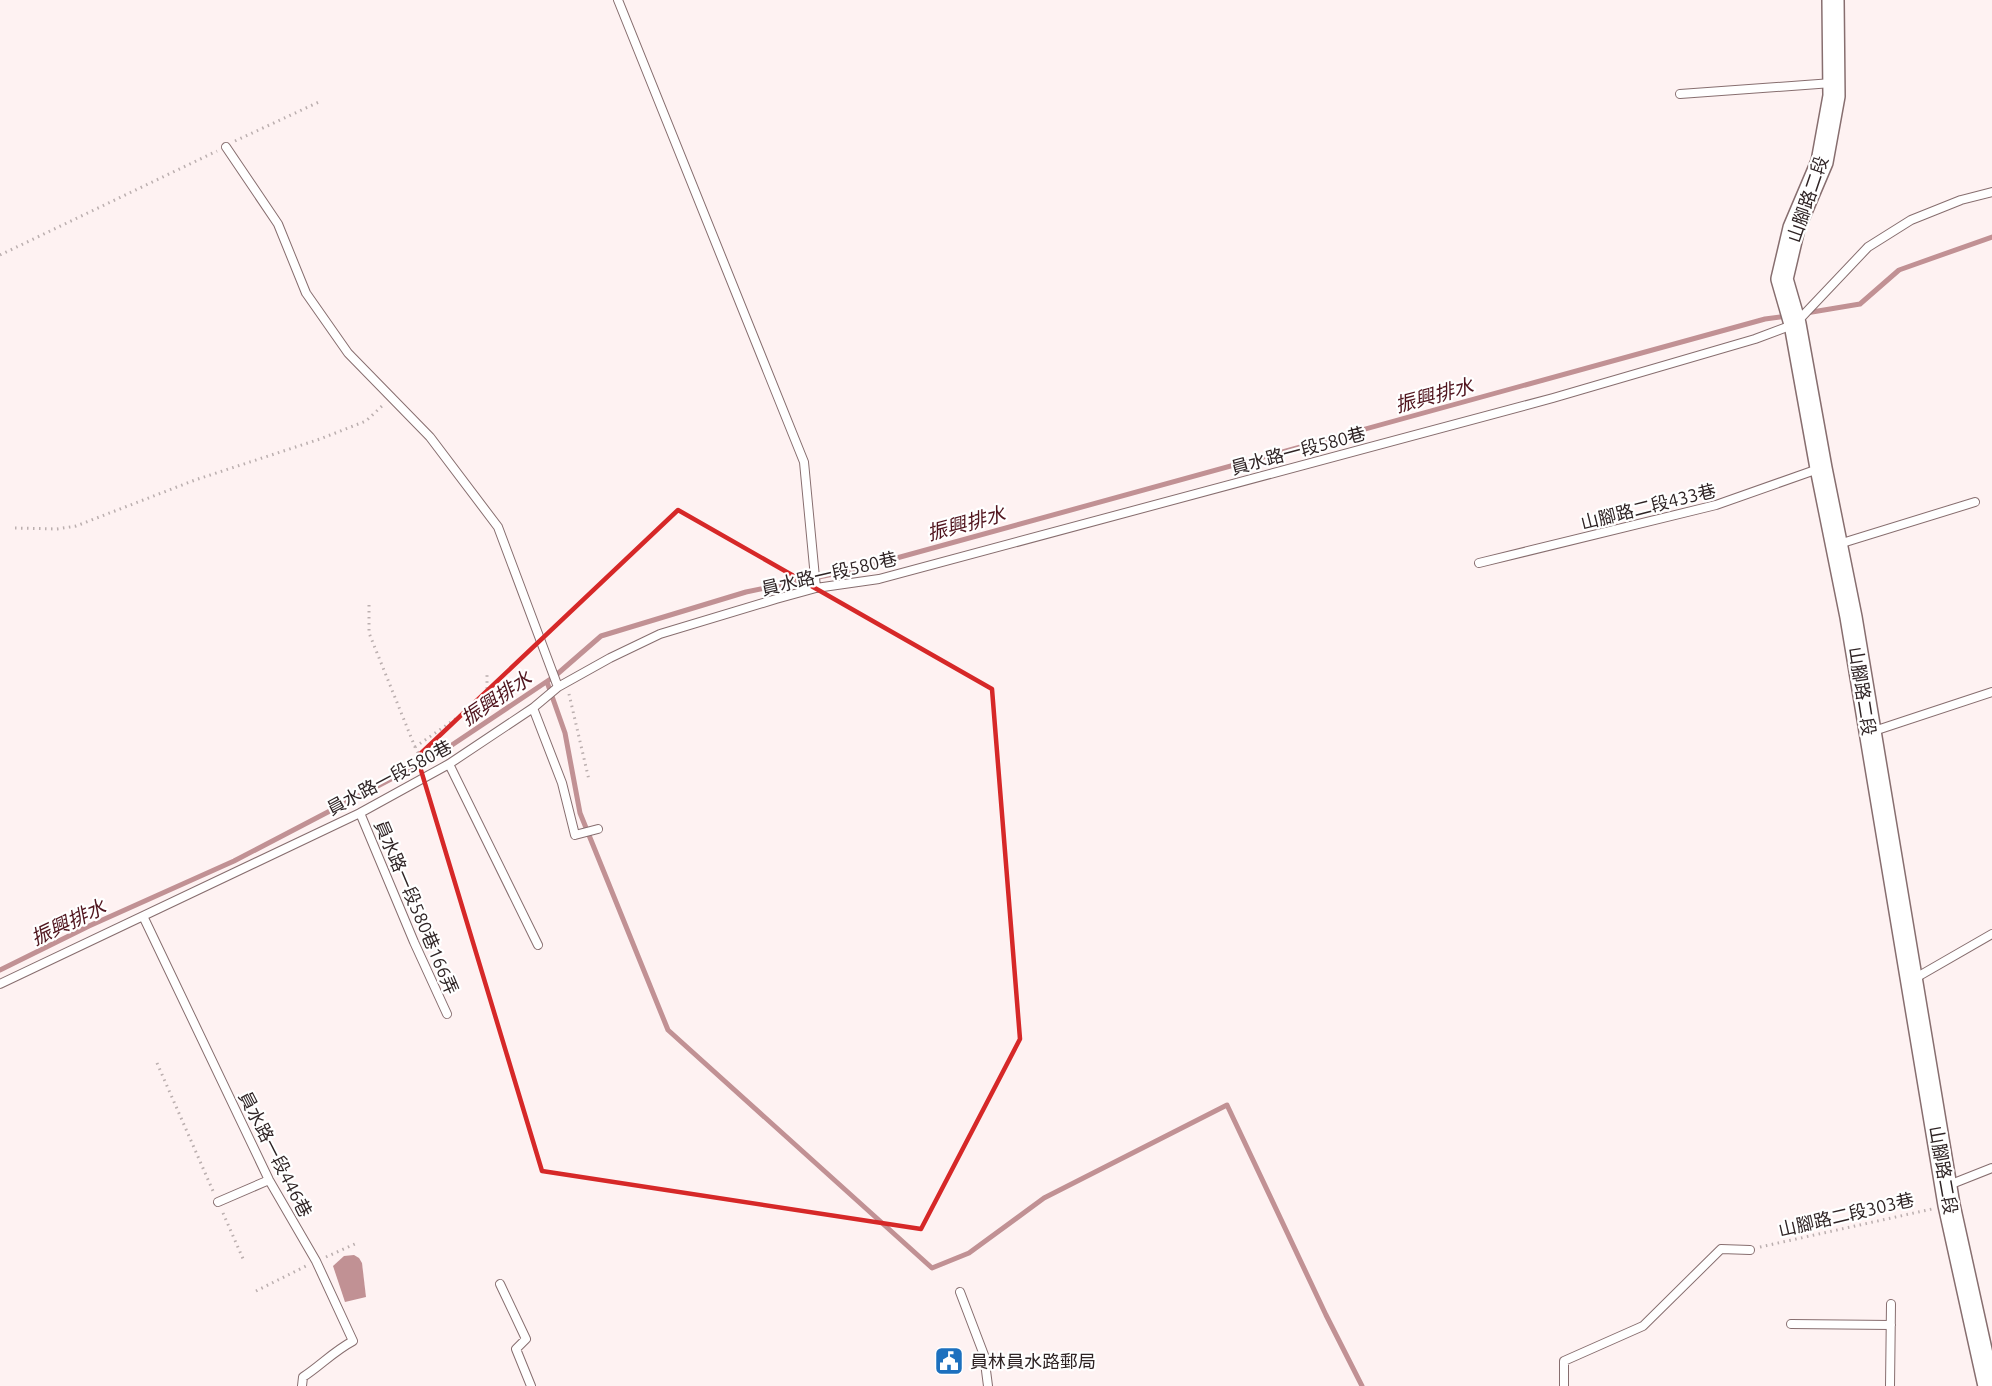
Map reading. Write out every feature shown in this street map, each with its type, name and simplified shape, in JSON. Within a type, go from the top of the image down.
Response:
[{"type":"main road","name":"山腳路二段","points":[[1833,0],[1834,96],[1822,162],[1794,228],[1782,279],[1795,324],[1851,617],[1947,1196],[1989,1386]]},
{"type":"lane","points":[[618,0],[804,462],[816,588]]},
{"type":"lane","points":[[1680,94],[1834,83]]},
{"type":"lane","points":[[226,147],[278,224],[306,293],[348,353],[430,437],[498,527],[558,687]]},
{"type":"lane","points":[[1795,324],[1868,247],[1911,220],[1961,200],[1992,192]]},
{"type":"lane","name":"員水路一段580巷","points":[[0,984],[360,813],[449,764],[533,708],[566,682],[660,634],[816,588],[879,579],[1162,501],[1553,398],[1755,339],[1795,324]]},
{"type":"lane","name":"山腳路二段433巷","points":[[1479,563],[1716,506],[1821,468]]},
{"type":"lane","points":[[1836,545],[1975,502]]},
{"type":"lane","points":[[1870,732],[1992,692]]},
{"type":"lane","points":[[533,708],[562,783],[575,835],[598,829]]},
{"type":"lane","points":[[449,764],[538,945]]},
{"type":"lane","name":"員水路一段580巷166弄","points":[[360,813],[447,1014]]},
{"type":"lane","name":"員水路一段446巷","points":[[142,916],[269,1180],[316,1261],[353,1341],[338,1349],[303,1377],[302,1386]]},
{"type":"lane","points":[[1911,980],[1992,934]]},
{"type":"lane","points":[[1947,1196],[1992,1168]]},
{"type":"lane","points":[[218,1202],[269,1180]]},
{"type":"lane","points":[[1564,1386],[1564,1361],[1643,1326],[1721,1249],[1750,1250]]},
{"type":"lane","points":[[500,1284],[526,1339],[516,1349],[531,1386]]},
{"type":"lane","points":[[960,1292],[984,1355],[988,1386]]},
{"type":"lane","points":[[1890,1386],[1891,1304]]},
{"type":"lane","points":[[1791,1324],[1891,1324]]},
{"type":"path","points":[[0,255],[321,100]]},
{"type":"path","points":[[15,528],[57,529],[76,526],[195,480],[320,439],[366,421],[391,397]]},
{"type":"path","points":[[369,604],[369,633],[415,747],[430,775]]},
{"type":"path","points":[[415,747],[487,697],[487,675]]},
{"type":"path","points":[[566,682],[589,780]]},
{"type":"path","points":[[157,1063],[244,1261]]},
{"type":"path","name":"山腳路二段303巷","points":[[1750,1250],[1947,1196]]},
{"type":"path","points":[[256,1291],[357,1243]]},
{"type":"highlighted area","points":[[678,510],[992,689],[1020,1039],[921,1229],[542,1171],[417,757]]},
{"type":"shaded area","points":[[354,1255],[362,1263],[366,1297],[345,1302],[333,1266],[344,1256]]},
{"type":"waterway","name":"振興排水","points":[[1806,313],[1860,304],[1899,270],[1992,237]]},
{"type":"waterway","name":"振興排水","points":[[0,970],[89,926],[234,861],[437,755],[555,676],[601,636],[746,592],[853,570],[1765,319],[1788,316]]},
{"type":"waterway","points":[[547,682],[565,733],[580,813],[668,1030],[932,1268],[969,1253],[1044,1198],[1227,1105],[1362,1386]]},
{"type":"place","name":"員林員水路郵局","points":[[949,1361]]}]
